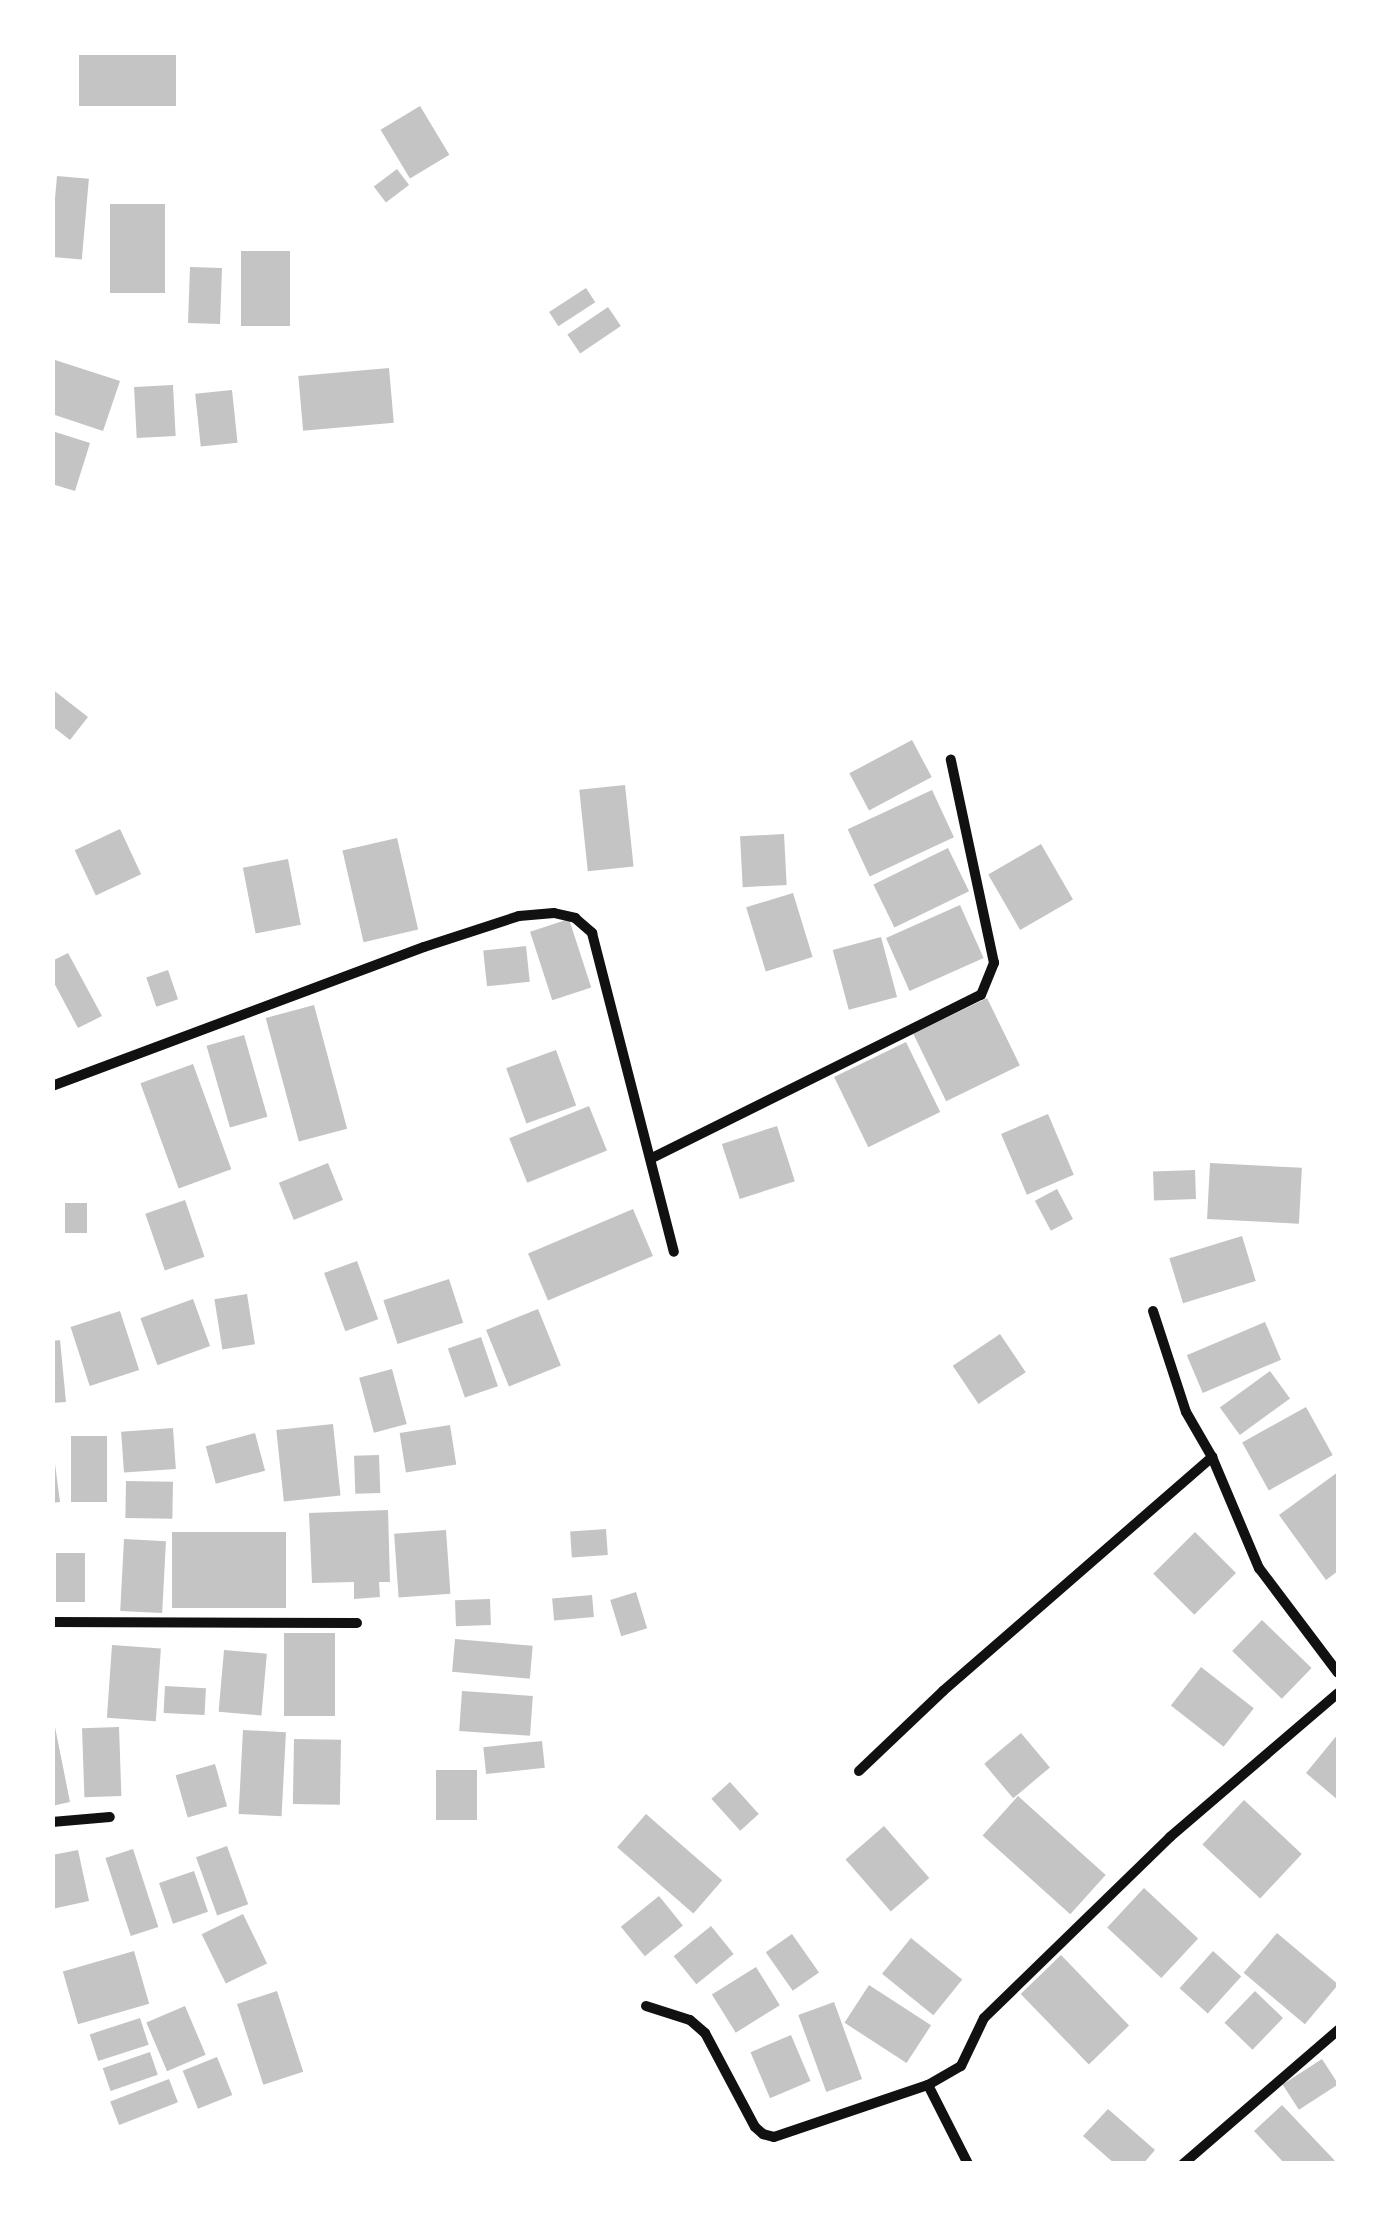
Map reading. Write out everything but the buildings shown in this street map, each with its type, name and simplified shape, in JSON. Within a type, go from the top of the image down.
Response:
[{"type":"street","points":[[652,1158],[980,995],[994,963],[951,760]]},
{"type":"street","points":[[52,1086],[424,947],[520,916],[554,913],[575,918],[592,933],[674,1252]]},
{"type":"street","points":[[1153,1311],[1186,1412],[1212,1457],[1259,1568],[1338,1673]]},
{"type":"street","points":[[859,1771],[943,1692],[1212,1457]]},
{"type":"street","points":[[52,1622],[358,1623]]},
{"type":"street","points":[[646,2006],[690,2020],[705,2033],[755,2128],[763,2134],[774,2137],[928,2084],[962,2066],[984,2018],[1170,1837],[1338,1693]]},
{"type":"street","points":[[52,1822],[110,1817]]},
{"type":"street","points":[[1183,2164],[1338,2030]]},
{"type":"street","points":[[928,2084],[968,2164]]}]
